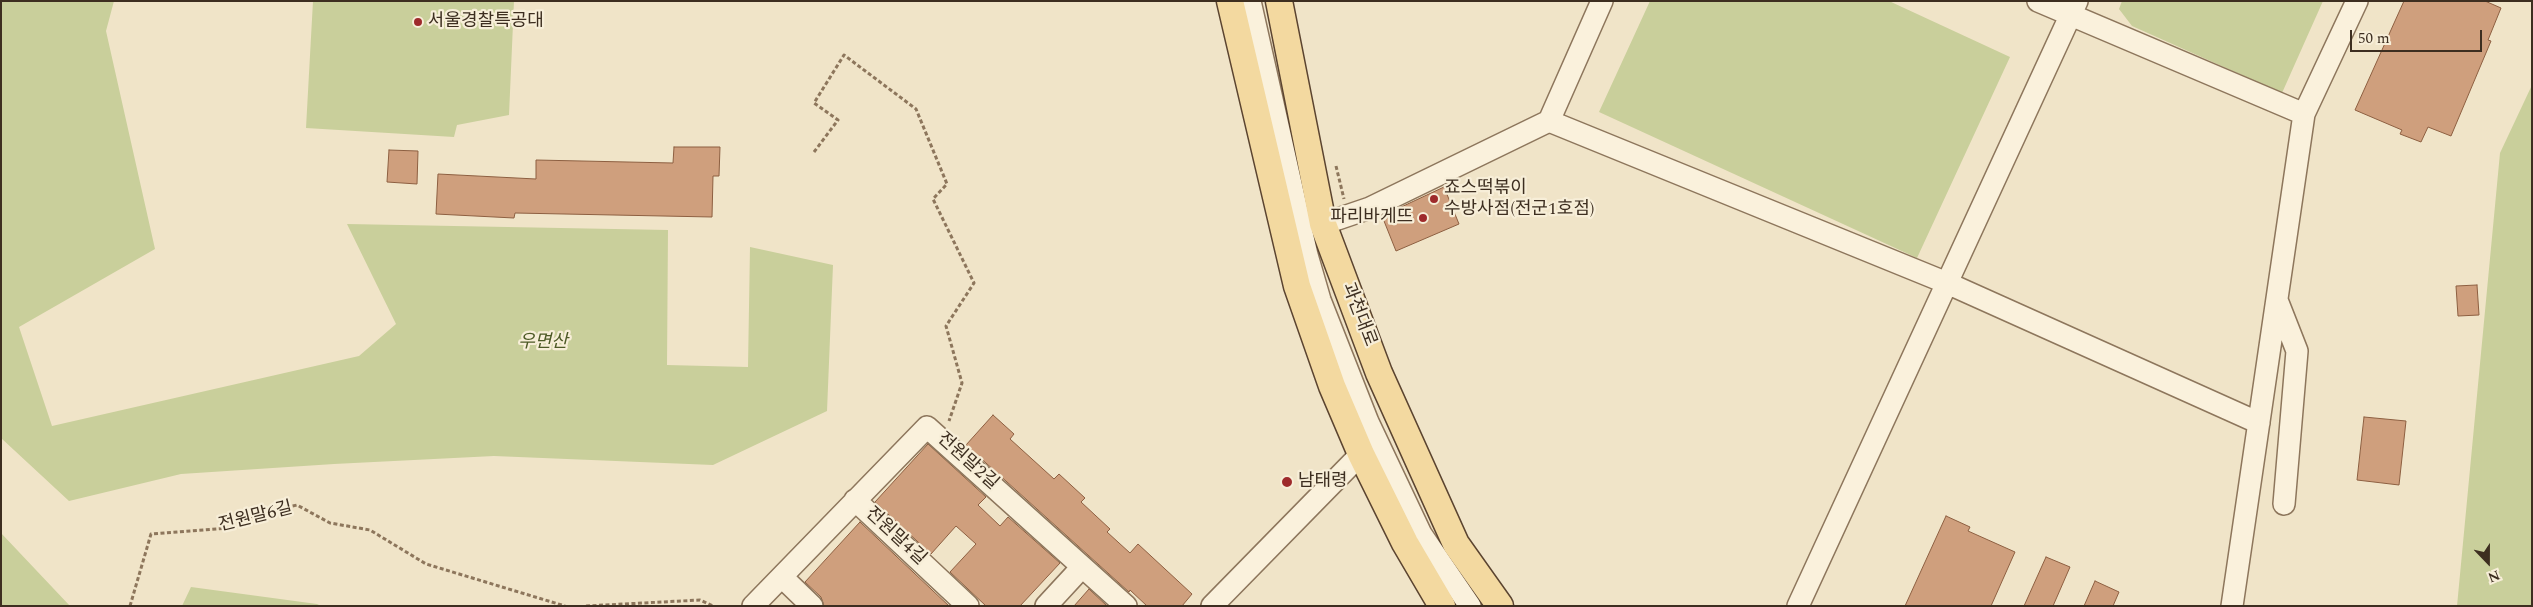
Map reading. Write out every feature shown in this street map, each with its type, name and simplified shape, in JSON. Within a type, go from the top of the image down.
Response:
[{"type":"main road","points":[[1230,1],[1297,286],[1332,386],[1361,454],[1405,543],[1442,606]]},
{"type":"main road","name":"과천대로","points":[[1279,1],[1335,220],[1379,373],[1456,544],[1500,606]]},
{"type":"street","points":[[1250,1],[1307,255],[1320,300],[1368,422],[1421,534],[1470,606]]},
{"type":"street","points":[[1335,220],[1370,208],[1549,121],[1602,1]]},
{"type":"street","points":[[2038,1],[2074,8],[2304,114]]},
{"type":"street","points":[[2232,606],[2304,114],[2356,1]]},
{"type":"street","points":[[1798,606],[2074,8]]},
{"type":"street","points":[[1549,121],[1946,283],[2259,423]]},
{"type":"street","points":[[2277,299],[2298,351],[2284,504]]},
{"type":"street","name":"전원말2길","points":[[855,500],[927,427],[1126,606]]},
{"type":"street","points":[[1212,606],[1361,454]]},
{"type":"street","name":"전원말4길","points":[[782,578],[855,500],[968,606]]},
{"type":"street","points":[[1046,606],[1082,567]]},
{"type":"street","points":[[753,606],[782,578],[812,606]]},
{"type":"path","points":[[814,152],[838,120],[814,103],[844,56],[916,109],[946,184],[933,199],[974,283],[946,326],[962,383],[942,440]]},
{"type":"path","points":[[1334,160],[1335,220]]},
{"type":"path","name":"전원말6길","points":[[130,606],[152,534],[228,528],[254,515],[297,505],[330,524],[370,530],[426,564],[565,606]]},
{"type":"path","points":[[586,606],[700,600],[713,606]]},
{"type":"green space","name":"우면산","points":[[1,1],[114,1],[106,31],[155,249],[19,327],[52,426],[359,356],[396,324],[347,224],[668,230],[667,365],[748,367],[750,247],[833,265],[827,411],[713,465],[494,456],[334,464],[181,474],[69,501],[1,438]]},
{"type":"green space","points":[[313,1],[514,1],[509,115],[457,125],[454,137],[306,128]]},
{"type":"green space","points":[[1650,1],[1889,1],[2010,57],[1917,258],[1599,112]]},
{"type":"green space","points":[[2122,1],[2323,1],[2282,93],[2132,26],[2119,9]]},
{"type":"green space","points":[[2532,85],[2532,606],[2457,606],[2500,153]]},
{"type":"green space","points":[[1,533],[70,606],[1,606]]},
{"type":"green space","points":[[191,587],[317,604],[321,606],[182,606]]},
{"type":"building","points":[[2404,1],[2485,1],[2501,8],[2488,40],[2491,41],[2451,136],[2428,127],[2421,142],[2400,134],[2402,130],[2355,110]]},
{"type":"building","points":[[674,147],[720,147],[719,176],[713,176],[712,217],[515,213],[514,218],[436,214],[438,174],[536,179],[536,160],[673,163]]},
{"type":"building","points":[[389,150],[418,151],[417,184],[387,182]]},
{"type":"building","points":[[1444,187],[1459,224],[1396,251],[1382,216]]},
{"type":"building","points":[[2477,285],[2479,315],[2458,316],[2456,286]]},
{"type":"building","points":[[993,415],[1014,434],[1010,439],[1054,479],[1059,474],[1085,498],[1081,502],[1110,529],[1107,532],[1130,553],[1138,544],[1192,594],[1182,606],[1147,606],[1130,590],[1129,592],[966,445]]},
{"type":"building","points":[[2364,417],[2406,421],[2399,485],[2357,480]]},
{"type":"building","points":[[928,444],[986,497],[978,505],[1000,526],[1008,517],[1060,563],[1020,606],[986,606],[950,572],[976,544],[956,526],[931,554],[875,502]]},
{"type":"building","points":[[1946,516],[1970,527],[1968,531],[2015,552],[1991,606],[1905,606]]},
{"type":"building","points":[[860,522],[949,606],[824,606],[821,597],[805,582]]},
{"type":"building","points":[[2046,557],[2070,567],[2053,606],[2024,606]]},
{"type":"building","points":[[2095,581],[2119,592],[2113,606],[2084,606]]},
{"type":"building","points":[[1089,589],[1107,606],[1074,606]]},
{"type":"place","name":"서울경찰특공대","points":[[418,22]]},
{"type":"place","name":"죠스떡볶이 수방사점(전군1호점)","points":[[1434,199]]},
{"type":"place","name":"파리바게뜨","points":[[1423,218]]},
{"type":"place","name":"남태령","points":[[1287,482]]}]
